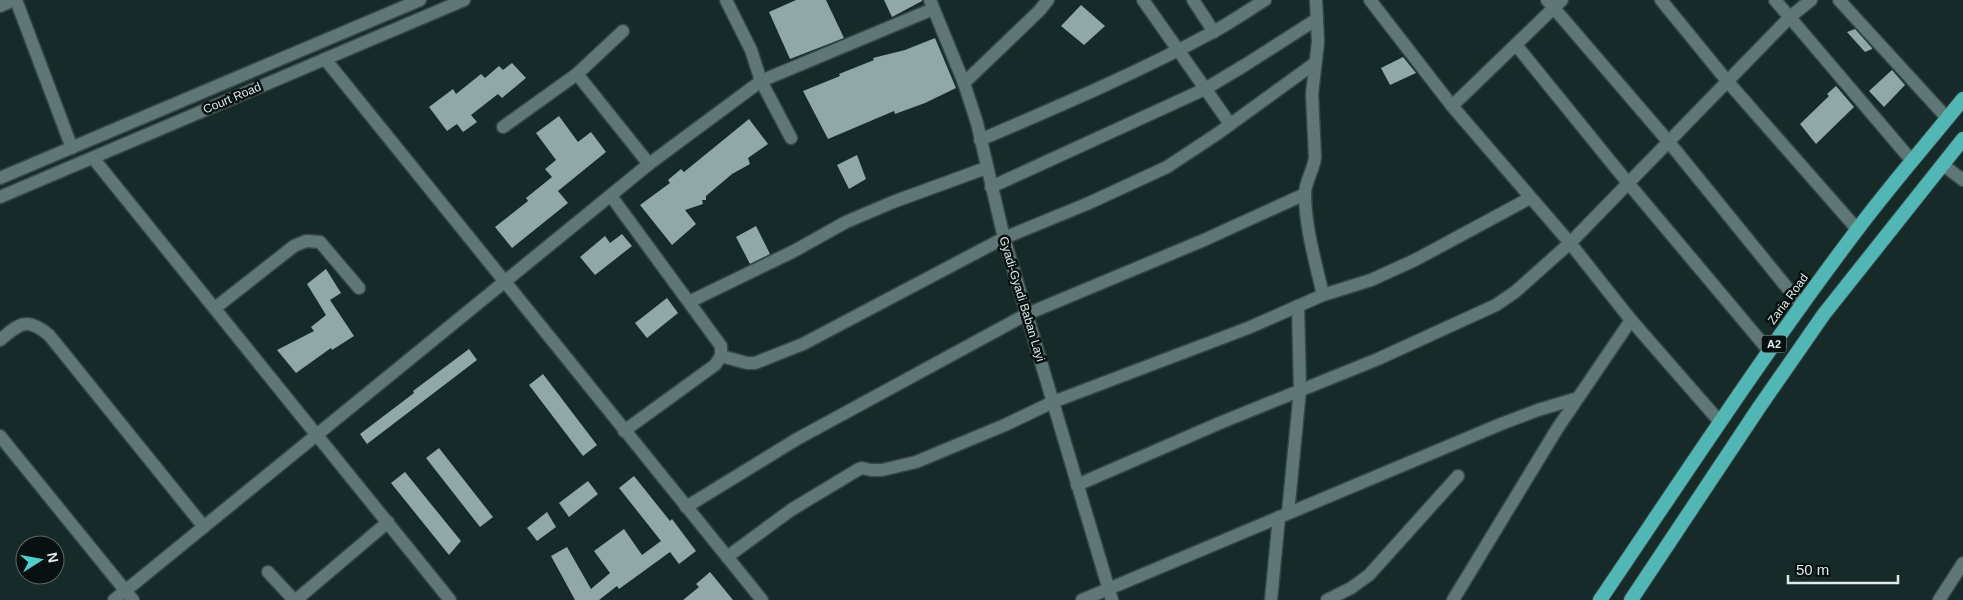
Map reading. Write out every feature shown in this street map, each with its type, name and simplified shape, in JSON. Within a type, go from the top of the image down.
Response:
[{"type":"highway","name":"Zaria Road","points":[[1600,600],[1769,351],[1857,230],[1963,99]]},
{"type":"highway","name":"A2","points":[[1631,600],[1752,417],[1824,314],[1963,139]]},
{"type":"street","points":[[0,6],[15,0],[72,148]]},
{"type":"street","name":"Court Road","points":[[0,178],[420,0]]},
{"type":"street","name":"Court Road","points":[[0,197],[464,0]]},
{"type":"street","points":[[964,83],[1048,0]]},
{"type":"street","points":[[1143,0],[1230,124]]},
{"type":"street","points":[[1193,0],[1214,32]]},
{"type":"street","points":[[980,140],[1079,97],[1178,50],[1214,32],[1265,0]]},
{"type":"street","points":[[1316,0],[1318,42],[1312,94],[1315,165],[1306,184],[1305,194],[1312,245],[1323,295]]},
{"type":"street","points":[[1370,0],[1452,106],[1570,243],[1631,320],[1720,422]]},
{"type":"street","points":[[1661,0],[1728,82],[1857,230]]},
{"type":"street","points":[[1775,0],[1912,161]]},
{"type":"street","points":[[1078,485],[1300,390],[1378,359],[1496,305],[1515,292],[1570,243],[1790,17],[1811,0]]},
{"type":"street","points":[[1839,0],[1947,118]]},
{"type":"street","points":[[729,1],[751,50],[761,81],[791,138]]},
{"type":"street","points":[[1452,106],[1516,45],[1554,3],[1802,306]]},
{"type":"street","points":[[114,600],[129,595],[204,527],[649,164],[761,81],[932,4]]},
{"type":"street","name":"Gyadi-Gyadi Baban Layi","points":[[932,4],[964,83],[1004,238],[1110,594]]},
{"type":"street","points":[[991,187],[1205,89],[1245,66],[1317,19]]},
{"type":"street","points":[[503,127],[578,74],[623,31]]},
{"type":"street","points":[[1516,45],[1628,183],[1769,351]]},
{"type":"street","points":[[325,59],[504,283],[762,600]]},
{"type":"street","points":[[721,356],[747,363],[755,363],[803,344],[1004,238],[1167,167],[1315,63]]},
{"type":"street","points":[[578,74],[649,164]]},
{"type":"street","points":[[93,158],[450,600]]},
{"type":"street","points":[[1942,165],[1963,180]]},
{"type":"street","points":[[689,302],[794,251],[846,222],[893,202],[986,168]]},
{"type":"street","points":[[686,507],[796,439],[1027,314],[1204,240],[1305,194]]},
{"type":"street","points":[[611,196],[717,339],[721,356],[715,365],[624,431]]},
{"type":"street","points":[[727,557],[790,510],[859,469],[882,470],[916,462],[1005,425],[1053,402],[1248,328],[1323,295],[1371,280],[1415,260],[1530,198]]},
{"type":"street","points":[[215,308],[294,246],[306,241],[320,242],[358,288]]},
{"type":"street","points":[[1271,600],[1300,390],[1298,306]]},
{"type":"street","points":[[1453,600],[1578,398],[1631,320]]},
{"type":"street","points":[[0,340],[18,325],[28,323],[38,326],[50,335],[204,527]]},
{"type":"street","points":[[1082,600],[1110,594],[1283,515],[1510,420],[1578,398]]},
{"type":"street","points":[[0,436],[129,595]]},
{"type":"street","points":[[1327,600],[1369,575],[1458,476]]},
{"type":"street","points":[[268,572],[295,600],[388,522]]},
{"type":"street","points":[[1939,600],[1963,563]]},
{"type":"building","points":[[796,0],[826,0],[844,38],[790,59],[769,12]]},
{"type":"building","points":[[884,0],[922,0],[922,1],[892,17]]},
{"type":"building","points":[[1081,5],[1105,26],[1084,45],[1061,26]]},
{"type":"building","points":[[1855,29],[1872,49],[1865,52],[1847,32]]},
{"type":"building","points":[[935,38],[956,88],[925,103],[895,114],[894,111],[828,139],[803,91],[874,60],[873,58],[905,50]]},
{"type":"building","points":[[1403,57],[1416,73],[1390,85],[1381,68]]},
{"type":"building","points":[[512,63],[526,78],[502,98],[498,94],[471,115],[477,122],[463,132],[457,124],[447,131],[429,107],[453,89],[456,94],[481,74],[485,78],[499,66],[503,70]]},
{"type":"building","points":[[1892,70],[1905,85],[1884,107],[1869,91]]},
{"type":"building","points":[[1836,86],[1854,107],[1816,144],[1800,124],[1829,96],[1827,94]]},
{"type":"building","points":[[559,116],[578,142],[591,132],[606,152],[558,191],[568,203],[512,248],[495,227],[528,201],[526,198],[552,177],[545,169],[556,160],[536,133]]},
{"type":"building","points":[[749,119],[768,144],[748,158],[750,164],[732,174],[706,196],[706,200],[702,200],[703,204],[685,210],[696,224],[672,245],[640,205],[670,183],[668,180],[681,169],[684,172]]},
{"type":"building","points":[[857,155],[866,179],[849,189],[837,165]]},
{"type":"building","points":[[756,226],[770,254],[750,264],[736,237]]},
{"type":"building","points":[[622,234],[632,246],[595,275],[580,257],[605,236],[610,243]]},
{"type":"building","points":[[326,269],[341,293],[330,300],[354,336],[332,350],[331,348],[296,373],[277,350],[314,331],[311,327],[326,315],[307,284]]},
{"type":"building","points":[[667,298],[678,313],[647,338],[635,323]]},
{"type":"building","points":[[469,349],[477,360],[367,444],[360,434]]},
{"type":"building","points":[[543,374],[597,445],[583,456],[529,385]]},
{"type":"building","points":[[439,448],[493,517],[480,527],[426,458]]},
{"type":"building","points":[[405,472],[461,541],[449,555],[391,483]]},
{"type":"building","points":[[634,476],[670,521],[672,519],[696,551],[679,564],[670,552],[619,589],[617,586],[599,600],[575,600],[551,556],[567,547],[591,589],[610,573],[594,551],[624,529],[642,555],[661,541],[619,488]]},
{"type":"building","points":[[588,481],[598,494],[569,517],[559,503]]},
{"type":"building","points":[[547,512],[556,527],[537,541],[527,528]]},
{"type":"building","points":[[710,572],[733,600],[683,600],[699,587],[696,584]]}]
